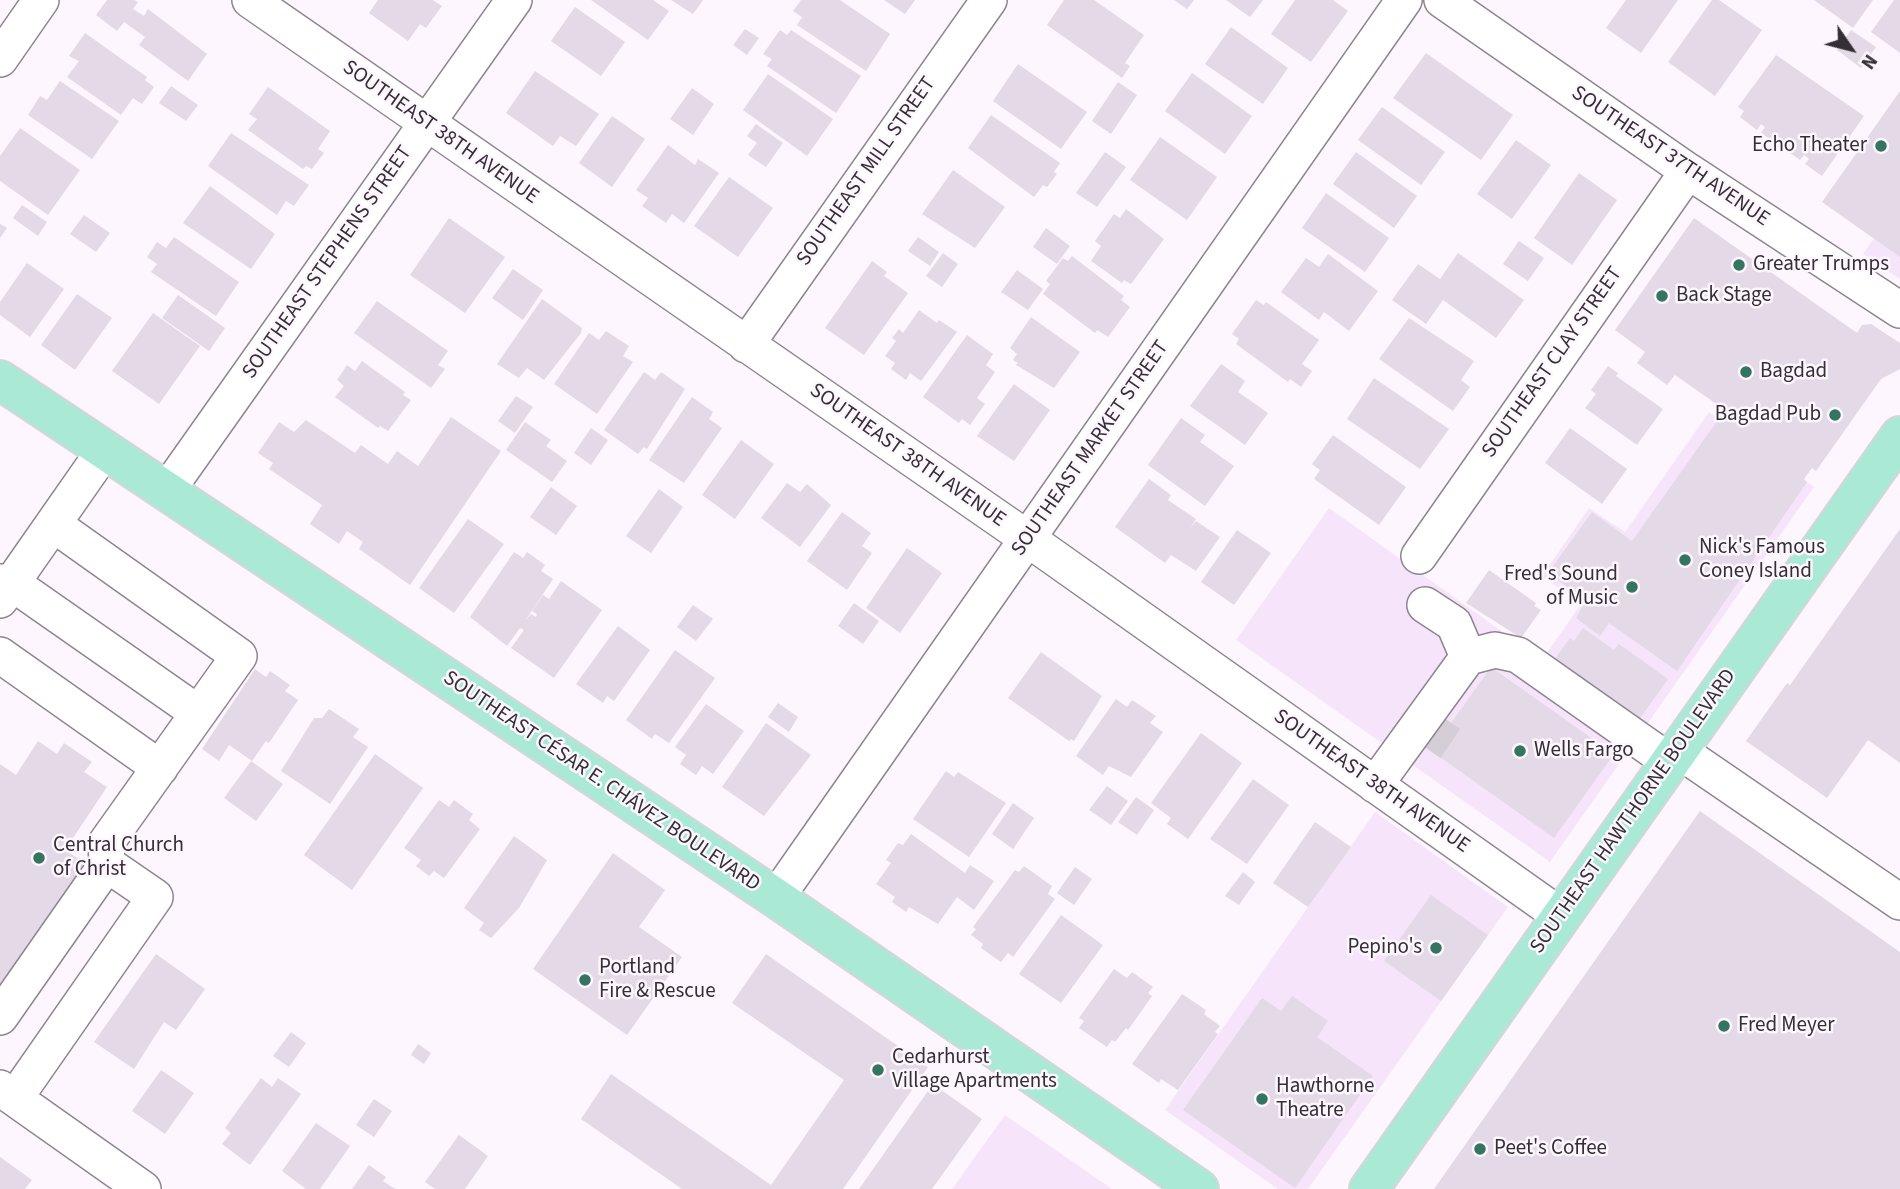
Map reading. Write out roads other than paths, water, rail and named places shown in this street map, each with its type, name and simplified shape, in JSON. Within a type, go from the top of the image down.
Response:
[{"type":"main road","name":"SOUTHEAST CÉSAR E. CHÁVEZ BOULEVARD","points":[[0,380],[776,898],[1199,1189]]},
{"type":"main road","name":"SOUTHEAST HAWTHORNE BOULEVARD","points":[[1369,1189],[1900,436]]},
{"type":"street","points":[[0,59],[41,0]]},
{"type":"street","name":"SOUTHEAST 38TH AVENUE","points":[[250,0],[1028,539],[1560,916]]},
{"type":"street","name":"SOUTHEAST STEPHENS STREET","points":[[166,492],[514,0]]},
{"type":"street","name":"SOUTHEAST MILL STREET","points":[[746,345],[989,0]]},
{"type":"street","name":"SOUTHEAST MARKET STREET","points":[[776,898],[1404,0]]},
{"type":"street","name":"SOUTHEAST 37TH AVENUE","points":[[1442,0],[1688,170],[1900,310]]},
{"type":"street","name":"SOUTHEAST CLAY STREET","points":[[1419,556],[1688,170]]},
{"type":"street","points":[[104,451],[4,588],[198,713]]},
{"type":"street","points":[[0,1017],[107,864],[106,843],[239,656],[53,524]]},
{"type":"street","points":[[1425,604],[1454,624],[1481,654],[1518,655],[1900,902]]},
{"type":"street","points":[[0,654],[160,768]]},
{"type":"street","points":[[1383,790],[1481,654]]},
{"type":"street","points":[[1446,719],[1481,654]]},
{"type":"street","points":[[1383,790],[1426,748]]},
{"type":"street","points":[[107,864],[155,897],[7,1093],[143,1189]]},
{"type":"tunnel","points":[[1426,748],[1446,719]]},
{"type":"place","name":"Echo Theater","points":[[1881,146]]},
{"type":"place","name":"Greater Trumps","points":[[1739,265]]},
{"type":"place","name":"Back Stage","points":[[1662,296]]},
{"type":"place","name":"Bagdad","points":[[1746,372]]},
{"type":"place","name":"Bagdad Pub","points":[[1835,415]]},
{"type":"place","name":"Nick's Famous Coney Island","points":[[1685,560]]},
{"type":"place","name":"Fred's Sound of Music","points":[[1632,587]]},
{"type":"place","name":"Wells Fargo","points":[[1520,751]]},
{"type":"place","name":"Central Church of Christ","points":[[39,858]]},
{"type":"place","name":"Pepino's","points":[[1436,948]]},
{"type":"place","name":"Portland Fire & Rescue","points":[[585,980]]},
{"type":"place","name":"Fred Meyer","points":[[1724,1026]]},
{"type":"place","name":"Cedarhurst Village Apartments","points":[[878,1070]]},
{"type":"place","name":"Hawthorne Theatre","points":[[1262,1099]]},
{"type":"place","name":"Peet's Coffee","points":[[1480,1149]]}]
